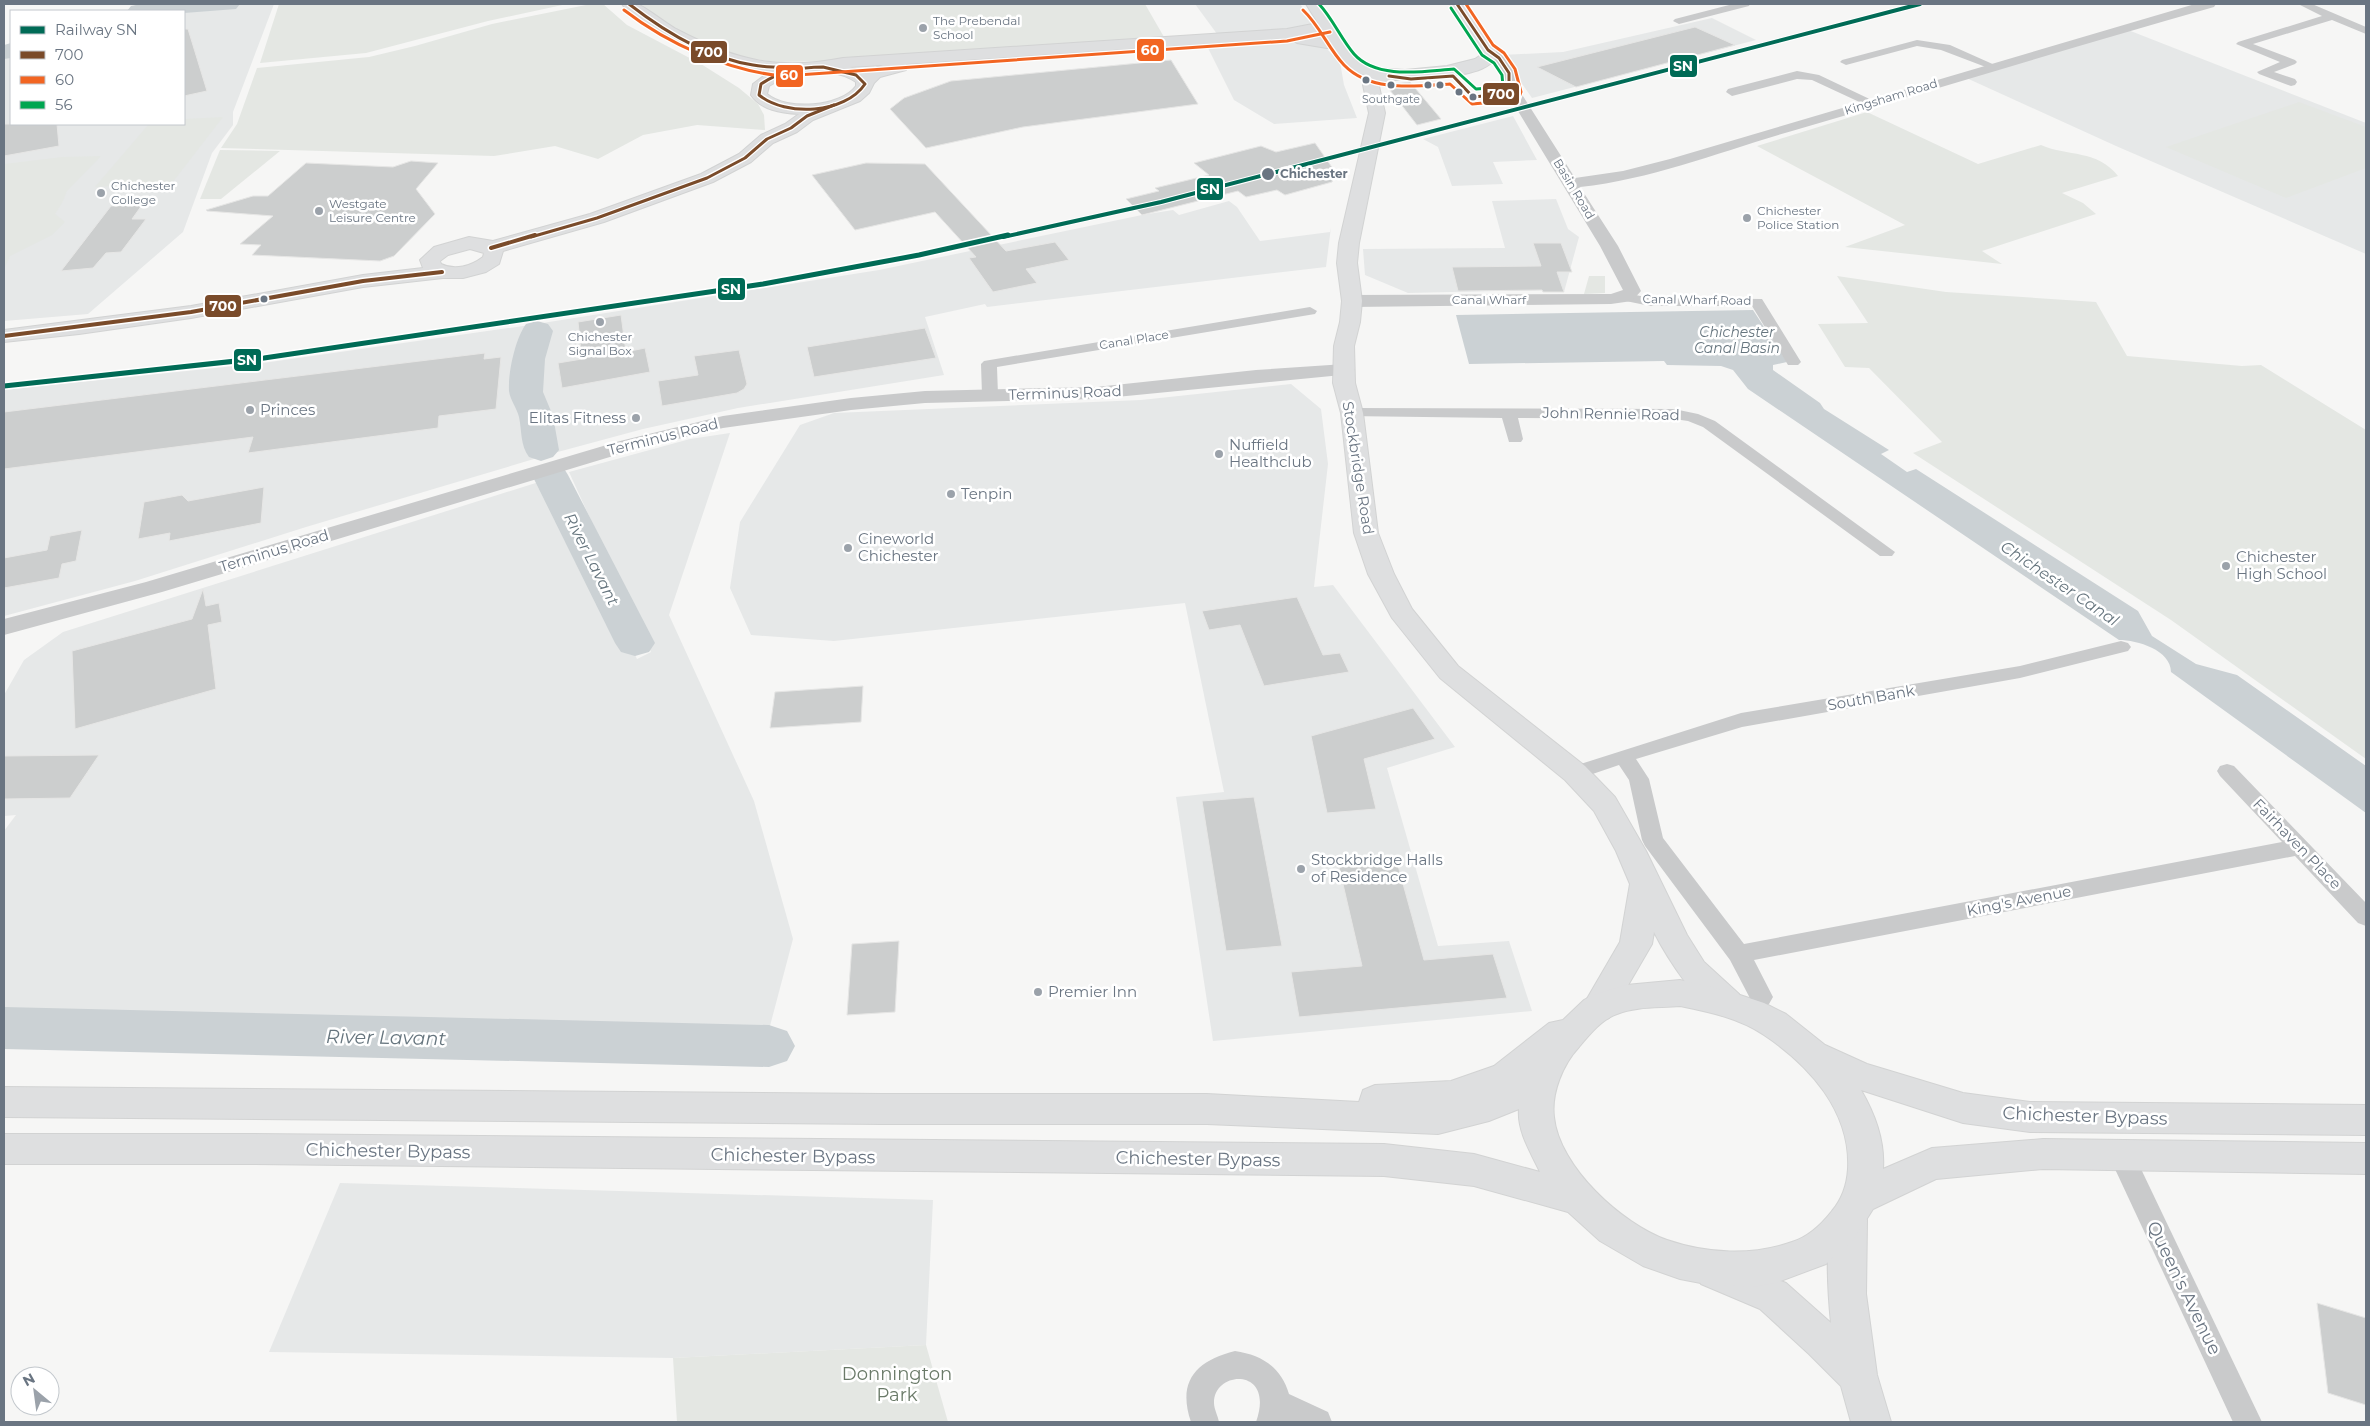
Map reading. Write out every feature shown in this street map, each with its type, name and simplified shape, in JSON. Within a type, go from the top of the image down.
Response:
[{"type":"main road","points":[[614,4],[626,15],[648,29],[763,96],[798,109],[834,105]]},
{"type":"main road","points":[[629,4],[659,25],[726,58],[756,66],[837,68],[858,74],[863,80],[864,86]]},
{"type":"main road","points":[[1350,62],[1363,71],[1389,76],[1463,68],[1487,61],[1489,57],[1488,50],[1457,4]]},
{"type":"main road","points":[[1312,5],[1342,46],[1350,62],[1365,112],[1374,125]]},
{"type":"main road","points":[[823,67],[843,63],[1287,34],[1328,25]]},
{"type":"main road","points":[[436,266],[441,251],[459,245],[478,244],[491,248],[597,218],[707,178],[745,158],[767,139],[791,128],[807,116],[853,98],[861,92],[869,76],[878,72],[931,63],[1286,38],[1313,39],[1342,46]]},
{"type":"main road","points":[[767,139],[773,126],[773,117],[768,110],[763,96],[767,79],[776,74],[800,68]]},
{"type":"main road","name":"Stockbridge Road","points":[[1389,76],[1375,81],[1371,85],[1377,114],[1352,223],[1347,263],[1352,300],[1350,322],[1344,346],[1344,383],[1352,413],[1366,533],[1381,574],[1401,612],[1449,672],[1575,773],[1606,804],[1632,851],[1645,884],[1692,971],[1727,1003]]},
{"type":"main road","points":[[4,336],[79,328],[191,312],[436,266],[461,272],[480,268],[492,260],[494,251],[491,248]]},
{"type":"main road","points":[[1645,884],[1636,944],[1604,996],[1553,1054],[1535,1114],[1550,1159],[1577,1198],[1613,1230],[1656,1254],[1704,1268],[1773,1296],[1857,1375]]},
{"type":"main road","points":[[1207,1109],[1245,1102],[1398,1100],[1452,1096],[1506,1076],[1552,1042],[1604,996],[1680,994],[1727,1003],[1773,1023],[1814,1054],[1842,1086],[1860,1122],[1866,1160],[1855,1208],[1847,1294],[1857,1375],[1871,1422]]},
{"type":"main road","name":"Chichester Bypass","points":[[1814,1054],[1858,1076],[1963,1108],[2030,1117],[2366,1120]]},
{"type":"main road","points":[[4,1102],[872,1109],[1207,1109],[1379,1118],[1438,1119],[1490,1106],[1543,1083]]},
{"type":"main road","name":"Chichester Bypass","points":[[4,1149],[254,1149],[1384,1160],[1474,1170],[1577,1198]]},
{"type":"main road","points":[[1704,1268],[1763,1269],[1814,1252],[1855,1208],[1932,1164],[2043,1154],[2366,1159]]},
{"type":"street","points":[[1679,21],[1745,4]]},
{"type":"street","name":"Kingsham Road","points":[[1570,183],[1598,181],[2209,4]]},
{"type":"street","points":[[2303,4],[2366,31]]},
{"type":"street","points":[[2291,82],[2263,72],[2291,62],[2242,44],[2331,16]]},
{"type":"street","points":[[1846,62],[1927,42],[1938,44],[1990,66]]},
{"type":"street","name":"Basin Road","points":[[1488,50],[1499,58],[1509,73],[1509,81],[1514,93],[1629,282],[1632,291],[1626,297]]},
{"type":"street","points":[[1463,68],[1488,70],[1509,81]]},
{"type":"street","points":[[1732,92],[1796,75],[1815,76],[1872,103]]},
{"type":"street","name":"Canal Wharf","points":[[1352,300],[1610,299],[1626,297]]},
{"type":"street","name":"Canal Wharf Road","points":[[1626,297],[1650,302],[1757,302],[1793,362]]},
{"type":"street","name":"Canal Place","points":[[990,395],[989,364],[1310,312]]},
{"type":"street","name":"Terminus Road","points":[[4,627],[154,587],[627,445],[723,422],[851,404],[990,395],[1096,393],[1256,376],[1345,370]]},
{"type":"street","name":"John Rennie Road","points":[[1352,413],[1674,414],[1701,420],[1886,552]]},
{"type":"street","points":[[1509,413],[1515,438]]},
{"type":"street","name":"South Bank","points":[[1575,773],[1623,756],[1741,720],[2020,672],[2120,647]]},
{"type":"street","points":[[1623,756],[1639,779],[1654,840],[1739,954],[1761,997]]},
{"type":"street","name":"Fairhaven Place","points":[[2227,771],[2366,918]]},
{"type":"street","name":"King's Avenue","points":[[1739,954],[2299,847]]},
{"type":"street","name":"Queen's Avenue","points":[[2121,1154],[2248,1422]]},
{"type":"street","points":[[1205,1422],[1200,1414],[1198,1401],[1200,1389],[1206,1378],[1226,1366],[1244,1366],[1260,1372],[1269,1381],[1274,1392],[1273,1413],[1318,1422]]},
{"type":"shaded area","name":"Chichester College","points":[[274,4],[233,112],[233,125],[212,153],[183,232],[88,314],[4,321],[4,54],[10,52],[10,125],[185,125],[185,10],[159,10]]},
{"type":"shaded area","points":[[1195,4],[1300,4],[1314,23],[1316,29],[1220,38]]},
{"type":"shaded area","points":[[1712,18],[1756,40],[1532,98],[1502,55],[1563,52]]},
{"type":"shaded area","points":[[2128,30],[2366,123],[2366,254],[2116,146],[1962,76]]},
{"type":"shaded area","points":[[1305,41],[1325,47],[1340,62],[1344,85],[1357,118],[1274,124],[1234,100],[1208,48]]},
{"type":"shaded area","points":[[1513,116],[1537,160],[1493,162],[1503,184],[1452,186],[1438,147],[1423,139]]},
{"type":"shaded area","points":[[1556,199],[1568,229],[1579,237],[1564,292],[1543,292],[1542,290],[1408,293],[1365,275],[1363,249],[1505,248],[1492,201]]},
{"type":"shaded area","points":[[1229,201],[1237,207],[1260,241],[1330,232],[1331,227],[1326,267],[987,307],[985,304],[925,317],[944,375],[738,408],[643,429],[554,453],[306,527],[135,581],[4,616],[4,390],[263,363],[530,325],[879,270],[1142,215],[1173,210],[1179,215]]},
{"type":"shaded area","points":[[1291,384],[1321,409],[1328,464],[1314,587],[1333,585],[1455,747],[1387,768],[1438,946],[1509,941],[1532,1011],[1213,1041],[1176,797],[1224,792],[1185,603],[834,641],[751,635],[730,588],[740,522],[800,425],[834,413],[1141,400]]},
{"type":"shaded area","points":[[730,433],[669,615],[754,801],[793,939],[766,1041],[4,1011],[4,831],[16,815],[4,816],[4,695],[24,660],[63,632],[542,481],[593,571],[637,659],[651,652],[569,472],[690,439]]},
{"type":"shaded area","points":[[340,1183],[933,1200],[926,1345],[673,1358],[269,1352]]},
{"type":"green space","points":[[279,4],[567,4],[488,21],[366,53],[260,63]]},
{"type":"green space","points":[[591,4],[603,4],[627,25],[701,64],[739,88],[758,104],[764,115],[765,130],[697,125],[643,135],[598,159],[555,146],[494,156],[221,148],[237,124],[257,68],[369,57],[492,24]]},
{"type":"green space","name":"The Prebendal School","points":[[634,4],[1145,4],[1164,37],[1162,41],[845,61],[774,62],[736,56],[662,24]]},
{"type":"green space","points":[[2299,102],[2366,127],[2366,168],[2286,198],[2166,147]]},
{"type":"green space","points":[[1867,112],[1978,164],[2041,145],[2051,149],[2092,157],[2110,167],[2118,176],[2062,193],[2083,203],[2096,214],[1982,251],[2002,264],[1845,247],[1905,225],[1757,146]]},
{"type":"green space","points":[[223,117],[172,183],[95,187],[148,125],[185,125],[185,119]]},
{"type":"green space","points":[[220,150],[280,151],[221,199],[200,199]]},
{"type":"green space","points":[[101,156],[67,191],[55,214],[65,222],[52,235],[10,256],[4,269],[4,164],[62,157]]},
{"type":"green space","points":[[1589,276],[1605,276],[1605,293],[1584,294]]},
{"type":"green space","name":"Chichester High School","points":[[1837,276],[1946,292],[2096,302],[2127,356],[2242,366],[2261,365],[2366,430],[2366,759],[2171,620],[1913,453],[1942,442],[1869,368],[1845,367],[1818,324],[1868,323]]},
{"type":"green space","name":"Donnington Park","points":[[926,1345],[948,1422],[677,1422],[673,1358]]},
{"type":"water","points":[[1753,310],[1787,362],[1773,365],[1773,370],[1820,403],[1824,409],[1889,450],[1881,454],[1907,472],[1916,469],[2138,611],[2152,636],[2196,664],[2237,675],[2366,766],[2366,813],[2171,672],[2170,664],[2159,652],[2143,644],[2119,640],[1748,389],[1733,370],[1721,366],[1667,365],[1664,361],[1469,364],[1456,315]]},
{"type":"building","points":[[1695,27],[1735,45],[1576,87],[1537,67]]},
{"type":"building","points":[[185,29],[188,29],[207,91],[185,96]]},
{"type":"building","points":[[1171,60],[1198,104],[1023,127],[926,148],[890,109],[904,98],[951,81]]},
{"type":"building","points":[[1410,82],[1441,119],[1417,125],[1386,85]]},
{"type":"building","points":[[4,124],[57,125],[59,146],[4,156]]},
{"type":"building","points":[[1315,143],[1336,173],[1332,182],[1285,195],[1277,190],[1246,197],[1238,191],[1142,215],[1126,199],[1159,191],[1155,188],[1209,175],[1194,163],[1261,146],[1276,152]]},
{"type":"building","name":"Westgate Leisure Centre","points":[[411,161],[438,163],[416,189],[435,214],[394,256],[380,261],[252,255],[261,245],[240,244],[273,216],[206,210],[253,196],[268,196],[306,163],[393,167]]},
{"type":"building","points":[[866,163],[925,164],[1006,251],[1055,242],[1069,260],[1026,269],[1037,283],[993,292],[969,258],[976,257],[935,212],[855,230],[812,175]]},
{"type":"building","points":[[142,205],[132,219],[146,219],[121,252],[106,253],[93,268],[61,271],[111,206]]},
{"type":"building","points":[[1533,243],[1561,243],[1572,272],[1557,272],[1564,292],[1543,292],[1542,290],[1458,291],[1452,267],[1541,266]]},
{"type":"building","points":[[621,315],[626,352],[645,348],[650,372],[562,388],[558,363],[582,359],[578,322]]},
{"type":"building","points":[[925,328],[936,358],[814,377],[807,347]]},
{"type":"building","points":[[739,350],[747,384],[744,389],[737,393],[662,406],[658,381],[698,375],[694,356]]},
{"type":"building","name":"Princes","points":[[485,353],[484,359],[501,357],[496,409],[439,416],[438,428],[248,453],[253,437],[4,469],[4,412]]},
{"type":"building","points":[[264,487],[261,523],[169,541],[170,533],[138,539],[144,502],[182,495],[188,501]]},
{"type":"building","points":[[82,530],[76,561],[62,564],[59,578],[4,588],[4,558],[47,550],[50,536]]},
{"type":"building","points":[[203,589],[206,606],[219,603],[222,622],[208,625],[216,689],[75,729],[72,651],[192,619]]},
{"type":"building","points":[[1297,597],[1323,655],[1340,653],[1349,672],[1264,686],[1240,625],[1209,630],[1202,611]]},
{"type":"building","points":[[863,686],[861,722],[770,728],[775,692]]},
{"type":"building","points":[[1413,708],[1435,739],[1364,759],[1376,809],[1327,813],[1311,736]]},
{"type":"building","points":[[99,755],[70,798],[4,799],[4,756]]},
{"type":"building","points":[[1254,797],[1282,946],[1226,951],[1202,801]]},
{"type":"building","points":[[1397,862],[1424,960],[1493,954],[1507,998],[1299,1017],[1291,972],[1362,966],[1339,867]]},
{"type":"building","points":[[899,941],[895,1012],[847,1015],[852,944]]},
{"type":"building","points":[[2317,1303],[2366,1318],[2366,1405],[2328,1393]]},
{"type":"waterway","name":"River Lavant","points":[[144,10],[228,4]]},
{"type":"waterway","name":"River Lavant","points":[[4,52],[10,50]]},
{"type":"waterway","name":"River Lavant","points":[[537,331],[529,359],[526,392],[536,416],[541,450]]},
{"type":"waterway","name":"River Lavant","points":[[550,475],[635,643]]},
{"type":"waterway","name":"River Lavant","points":[[4,1028],[769,1046]]},
{"type":"rail line","name":"SN","points":[[4,386],[264,358],[763,284],[919,255],[1161,202],[1920,4]]},
{"type":"transit line","name":"700","points":[[629,4],[669,32],[699,48],[731,60],[766,67],[800,68]]},
{"type":"transit line","name":"56","points":[[1319,4],[1334,22],[1354,54],[1362,62],[1373,67],[1401,71],[1454,69],[1476,89],[1503,87],[1502,75],[1494,63],[1482,55],[1451,8]]},
{"type":"transit line","name":"700","points":[[1389,76],[1411,79],[1453,76],[1473,97],[1514,93],[1509,81],[1509,73],[1499,58],[1488,50],[1457,4]]},
{"type":"transit line","name":"60","points":[[1303,10],[1315,23],[1344,65],[1354,74],[1366,80],[1394,86],[1450,84],[1472,104],[1518,100],[1521,92],[1515,69],[1504,53],[1493,45],[1466,4]]},
{"type":"transit line","name":"60","points":[[624,10],[656,31],[715,61],[754,73],[783,76],[1287,41],[1330,32]]},
{"type":"transit line","name":"700","points":[[823,67],[856,75],[865,84],[851,99],[839,104],[814,109],[779,107],[771,104],[759,95],[761,84],[775,75],[798,69],[823,67]]},
{"type":"transit line","name":"700","points":[[491,248],[597,218],[707,178],[745,158],[767,139],[791,128],[807,116],[834,105]]},
{"type":"transit line","name":"700","points":[[4,336],[191,312],[363,281],[442,272]]},
{"type":"place","name":"The Prebendal School","points":[[923,28]]},
{"type":"place","name":"Southgate","points":[[1391,85]]},
{"type":"place","name":"Chichester","points":[[1268,174]]},
{"type":"place","name":"Chichester College","points":[[101,193]]},
{"type":"place","name":"Westgate Leisure Centre","points":[[319,211]]},
{"type":"place","name":"Chichester Police Station","points":[[1747,218]]},
{"type":"place","name":"Chichester Signal Box","points":[[600,322]]},
{"type":"place","name":"Princes","points":[[250,410]]},
{"type":"place","name":"Elitas Fitness","points":[[636,418]]},
{"type":"place","name":"Nuffield Healthclub","points":[[1219,454]]},
{"type":"place","name":"Tenpin","points":[[951,494]]},
{"type":"place","name":"Cineworld Chichester","points":[[848,548]]},
{"type":"place","name":"Chichester High School","points":[[2226,566]]},
{"type":"place","name":"Stockbridge Halls of Residence","points":[[1301,869]]},
{"type":"place","name":"Premier Inn","points":[[1038,992]]},
{"type":"water label","name":"Chichester Canal Basin","points":[[1737,340]]},
{"type":"water label","name":"Chichester Canal","points":[[2060,583]]}]
